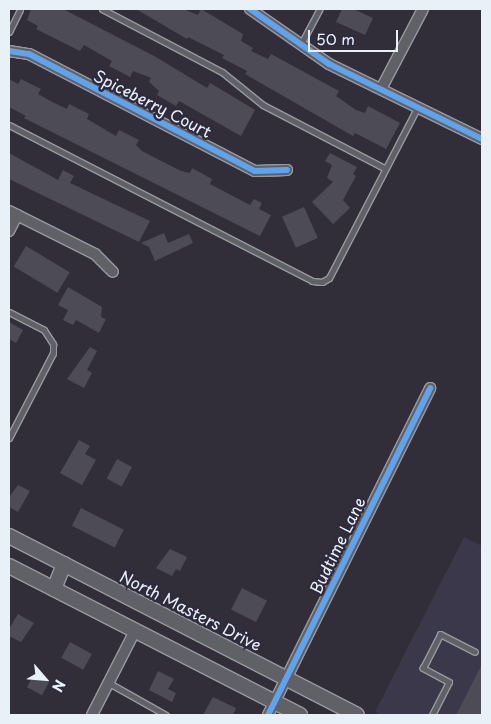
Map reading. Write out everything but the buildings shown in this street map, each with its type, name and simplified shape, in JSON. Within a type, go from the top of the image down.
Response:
[{"type":"main road","name":"North Masters Drive","points":[[9,536],[357,715]]},
{"type":"main road","points":[[54,589],[64,564]]},
{"type":"main road","points":[[9,566],[300,715]]},
{"type":"street","points":[[250,9],[329,64],[482,139]]},
{"type":"street","points":[[380,89],[423,9]]},
{"type":"street","name":"Spiceberry Court","points":[[9,51],[29,54],[255,171],[287,170]]},
{"type":"street","points":[[9,231],[13,213],[95,254],[113,272]]},
{"type":"street","name":"Budtime Lane","points":[[268,715],[430,388]]},
{"type":"street","points":[[92,715],[135,631]]},
{"type":"lane","points":[[9,32],[20,9]]},
{"type":"lane","points":[[102,9],[222,72],[263,105],[384,168]]},
{"type":"lane","points":[[301,44],[320,9]]},
{"type":"lane","points":[[9,125],[312,281],[322,282],[329,278],[384,168],[417,108]]},
{"type":"lane","points":[[9,312],[44,330],[53,344],[53,353],[9,438]]},
{"type":"lane","points":[[432,715],[450,682],[423,668],[440,634],[476,652]]},
{"type":"lane","points":[[108,683],[166,715]]},
{"type":"shaded area","points":[[464,537],[482,546],[482,715],[382,715],[375,712]]},
{"type":"cycle path","points":[[250,9],[329,64],[482,139]]},
{"type":"cycle path","points":[[9,51],[29,54],[255,171],[287,170]]},
{"type":"cycle path","points":[[268,715],[430,388]]}]
